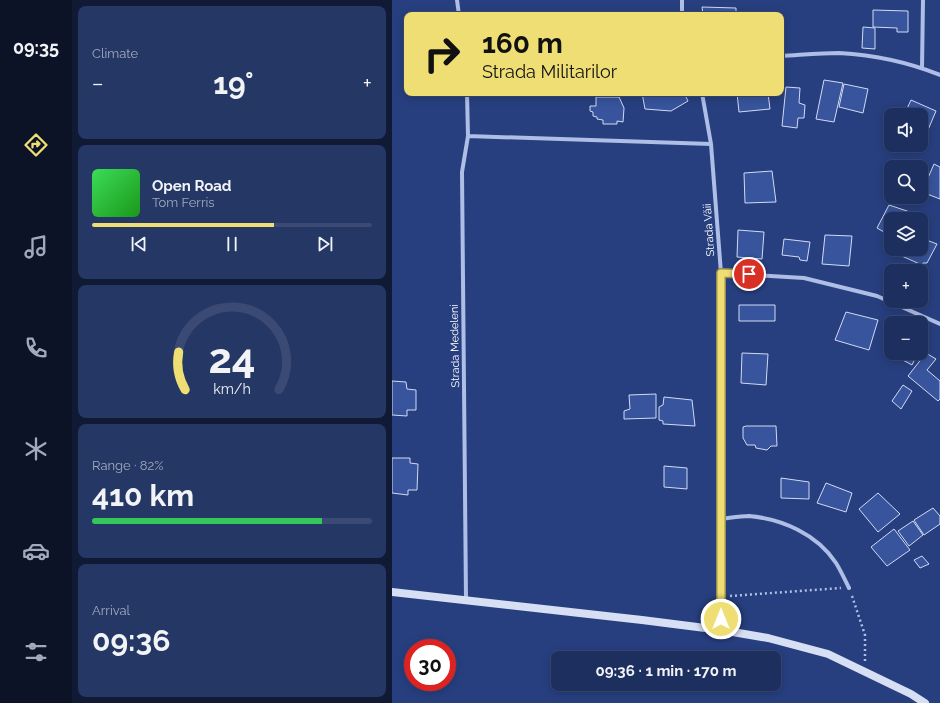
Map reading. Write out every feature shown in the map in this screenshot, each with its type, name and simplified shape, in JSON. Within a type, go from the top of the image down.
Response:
[{"type":"main road","points":[[392,592],[642,620],[721,630],[768,638],[828,654],[911,694],[925,703]]},
{"type":"street","points":[[457,0],[459,12]]},
{"type":"street","points":[[682,0],[682,12]]},
{"type":"street","points":[[922,68],[923,0]]},
{"type":"street","points":[[784,56],[838,53],[891,59],[922,68],[940,76]]},
{"type":"street","name":"Strada Medeleni","points":[[466,600],[462,172],[468,136],[467,96]]},
{"type":"street","name":"Strada Văii","points":[[703,96],[711,144],[721,273],[721,630]]},
{"type":"street","points":[[468,136],[711,144]]},
{"type":"street","points":[[721,273],[804,278],[876,296],[940,324]]},
{"type":"street","points":[[721,519],[748,516],[774,520],[798,529],[820,545],[836,563],[849,588]]},
{"type":"path","points":[[721,596],[849,588],[865,635],[865,672]]},
{"type":"building","points":[[702,7],[736,8],[736,12],[703,12]]},
{"type":"building","points":[[873,10],[908,11],[908,32],[897,32],[897,28],[873,27]]},
{"type":"building","points":[[863,27],[875,28],[875,49],[862,48]]},
{"type":"building","points":[[824,80],[843,83],[834,122],[816,119]]},
{"type":"building","points":[[844,84],[868,89],[863,113],[839,107]]},
{"type":"building","points":[[786,87],[800,88],[799,103],[805,105],[804,118],[798,118],[797,128],[782,126]]},
{"type":"building","points":[[643,96],[686,96],[688,101],[671,111],[645,109]]},
{"type":"building","points":[[737,96],[768,96],[770,109],[739,112]]},
{"type":"building","points":[[596,97],[619,97],[624,108],[623,122],[617,121],[617,124],[603,124],[603,120],[597,119],[597,117],[593,116],[593,112],[590,111],[590,106],[596,106]]},
{"type":"building","points":[[911,100],[936,111],[928,130],[928,108],[907,108]]},
{"type":"building","points":[[934,164],[940,167],[940,199],[928,194],[928,178]]},
{"type":"building","points":[[772,171],[776,202],[745,203],[744,173]]},
{"type":"building","points":[[889,205],[910,212],[885,212]]},
{"type":"building","points":[[884,215],[884,232],[877,228]]},
{"type":"building","points":[[738,230],[764,232],[762,259],[737,257]]},
{"type":"building","points":[[825,235],[852,236],[849,266],[822,264]]},
{"type":"building","points":[[784,239],[810,242],[807,261],[800,260],[799,257],[782,255]]},
{"type":"building","points":[[928,241],[937,244],[927,263],[920,264],[902,256],[928,256]]},
{"type":"building","points":[[739,305],[775,305],[775,321],[739,321]]},
{"type":"building","points":[[846,312],[878,320],[869,350],[835,340]]},
{"type":"building","points":[[742,353],[768,354],[766,385],[741,383]]},
{"type":"building","points":[[928,354],[936,359],[927,370],[940,381],[940,399],[938,401],[908,376],[921,360],[928,360]]},
{"type":"building","points":[[903,360],[914,360],[912,365]]},
{"type":"building","points":[[392,381],[406,382],[407,389],[416,390],[416,410],[407,410],[407,416],[392,415]]},
{"type":"building","points":[[903,385],[912,391],[901,409],[892,401]]},
{"type":"building","points":[[656,394],[656,418],[624,419],[624,411],[630,409],[629,395]]},
{"type":"building","points":[[664,397],[692,400],[695,426],[663,424],[663,421],[659,420],[659,407],[663,405]]},
{"type":"building","points":[[776,426],[777,446],[771,446],[767,450],[756,448],[755,445],[747,445],[743,438],[743,427]]},
{"type":"building","points":[[392,458],[410,458],[410,463],[418,464],[417,490],[408,490],[408,495],[392,493]]},
{"type":"building","points":[[664,466],[687,468],[687,489],[664,487]]},
{"type":"building","points":[[781,478],[809,482],[809,499],[781,498]]},
{"type":"building","points":[[826,483],[852,493],[846,512],[817,503]]},
{"type":"building","points":[[878,493],[900,514],[878,532],[859,509]]},
{"type":"building","points":[[933,508],[940,516],[940,524],[924,535],[914,520]]},
{"type":"building","points":[[913,521],[923,535],[909,546],[898,531]]},
{"type":"building","points":[[894,529],[910,550],[887,566],[871,547]]},
{"type":"building","points":[[922,556],[929,564],[920,568],[914,560]]},
{"type":"route","points":[[721,619],[721,273],[749,274]]}]
